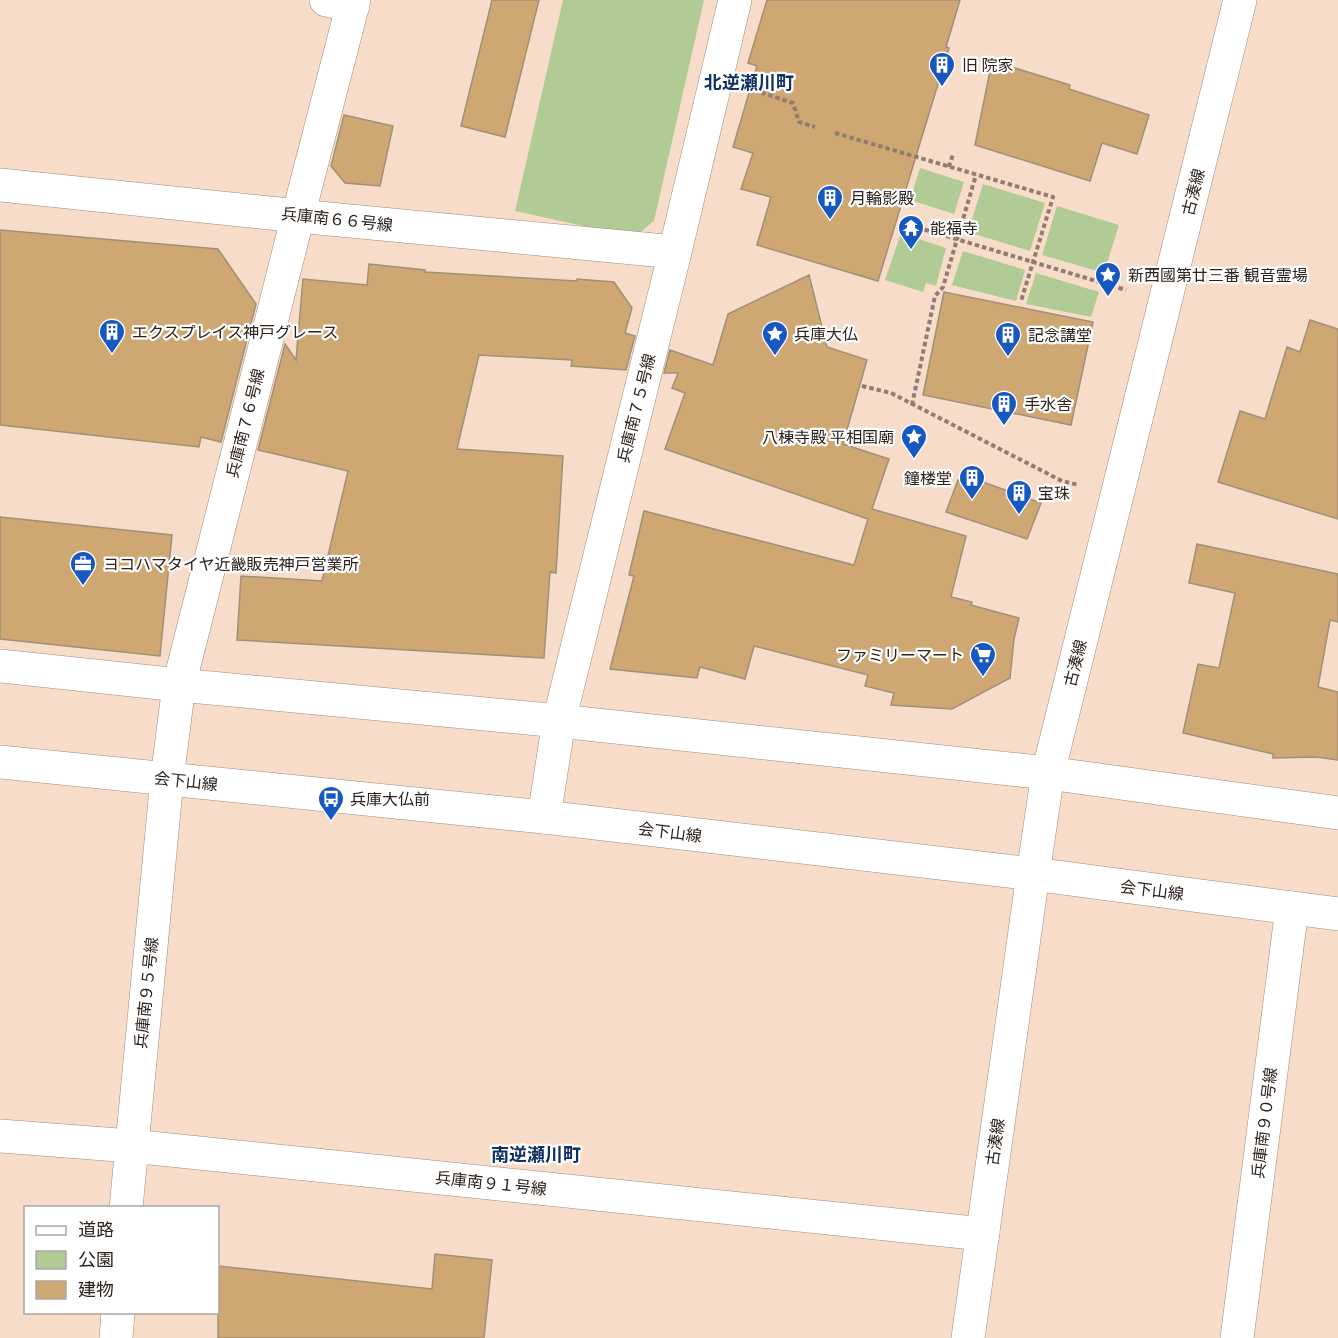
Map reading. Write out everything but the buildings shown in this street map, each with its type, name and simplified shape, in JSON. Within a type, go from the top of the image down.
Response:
[{"type":"street","name":"兵庫南７５号線","points":[[543,817],[559,721],[735,0]]},
{"type":"street","name":"古湊線","points":[[968,1338],[1048,773],[1240,0]]},
{"type":"street","name":"兵庫南７６号線","points":[[167,778],[179,685],[298,216],[344,2]]},
{"type":"street","name":"兵庫南６６号線","points":[[0,185],[675,252]]},
{"type":"street","points":[[0,666],[559,721],[1048,773],[1338,813]]},
{"type":"street","name":"会下山線","points":[[0,762],[543,817],[1033,874],[1338,914]]},
{"type":"street","name":"兵庫南９５号線","points":[[126,1206],[167,778]]},
{"type":"street","name":"兵庫南９０号線","points":[[1237,1338],[1292,908]]},
{"type":"street","name":"兵庫南９１号線","points":[[0,1136],[131,1146],[982,1234]]},
{"type":"street","points":[[116,1338],[118,1314]]},
{"type":"path","points":[[716,77],[793,103],[799,122],[815,127]]},
{"type":"path","points":[[835,133],[1053,197],[1021,301]]},
{"type":"path","points":[[949,167],[953,153]]},
{"type":"path","points":[[912,405],[935,296],[943,287],[976,175]]},
{"type":"path","points":[[903,223],[1165,302]]},
{"type":"path","points":[[862,386],[891,393],[1062,481],[1117,496]]},
{"type":"green space","points":[[563,0],[704,0],[654,221],[634,237],[515,211]]},
{"type":"green space","points":[[920,168],[964,182],[954,214],[910,200]]},
{"type":"green space","points":[[983,184],[1045,203],[1030,251],[968,232]]},
{"type":"green space","points":[[1057,206],[1119,225],[1104,273],[1042,255]]},
{"type":"green space","points":[[901,233],[946,248],[936,286],[926,283],[923,292],[885,280]]},
{"type":"green space","points":[[963,251],[1025,270],[1016,301],[952,285]]},
{"type":"green space","points":[[1036,273],[1099,292],[1091,317],[1026,304]]},
{"type":"place","name":"旧 院家","points":[[942,88]]},
{"type":"place","name":"月輪影殿","points":[[830,221]]},
{"type":"place","name":"能福寺","points":[[911,251]]},
{"type":"place","name":"新西國第廿三番 観音霊場","points":[[1108,298]]},
{"type":"place","name":"エクスプレイス神戸グレース","points":[[112,355]]},
{"type":"place","name":"兵庫大仏","points":[[775,357]]},
{"type":"place","name":"記念講堂","points":[[1008,358]]},
{"type":"place","name":"手水舎","points":[[1004,427]]},
{"type":"place","name":"八棟寺殿 平相国廟","points":[[914,460]]},
{"type":"place","name":"鐘楼堂","points":[[972,501]]},
{"type":"place","name":"宝珠","points":[[1019,516]]},
{"type":"place","name":"ヨコハマタイヤ近畿販売神戸営業所","points":[[83,587]]},
{"type":"place","name":"ファミリーマート","points":[[983,678]]},
{"type":"place","name":"兵庫大仏前","points":[[331,822]]},
{"type":"district","name":"北逆瀬川町","points":[[749,83]]},
{"type":"district","name":"南逆瀬川町","points":[[536,1155]]}]
